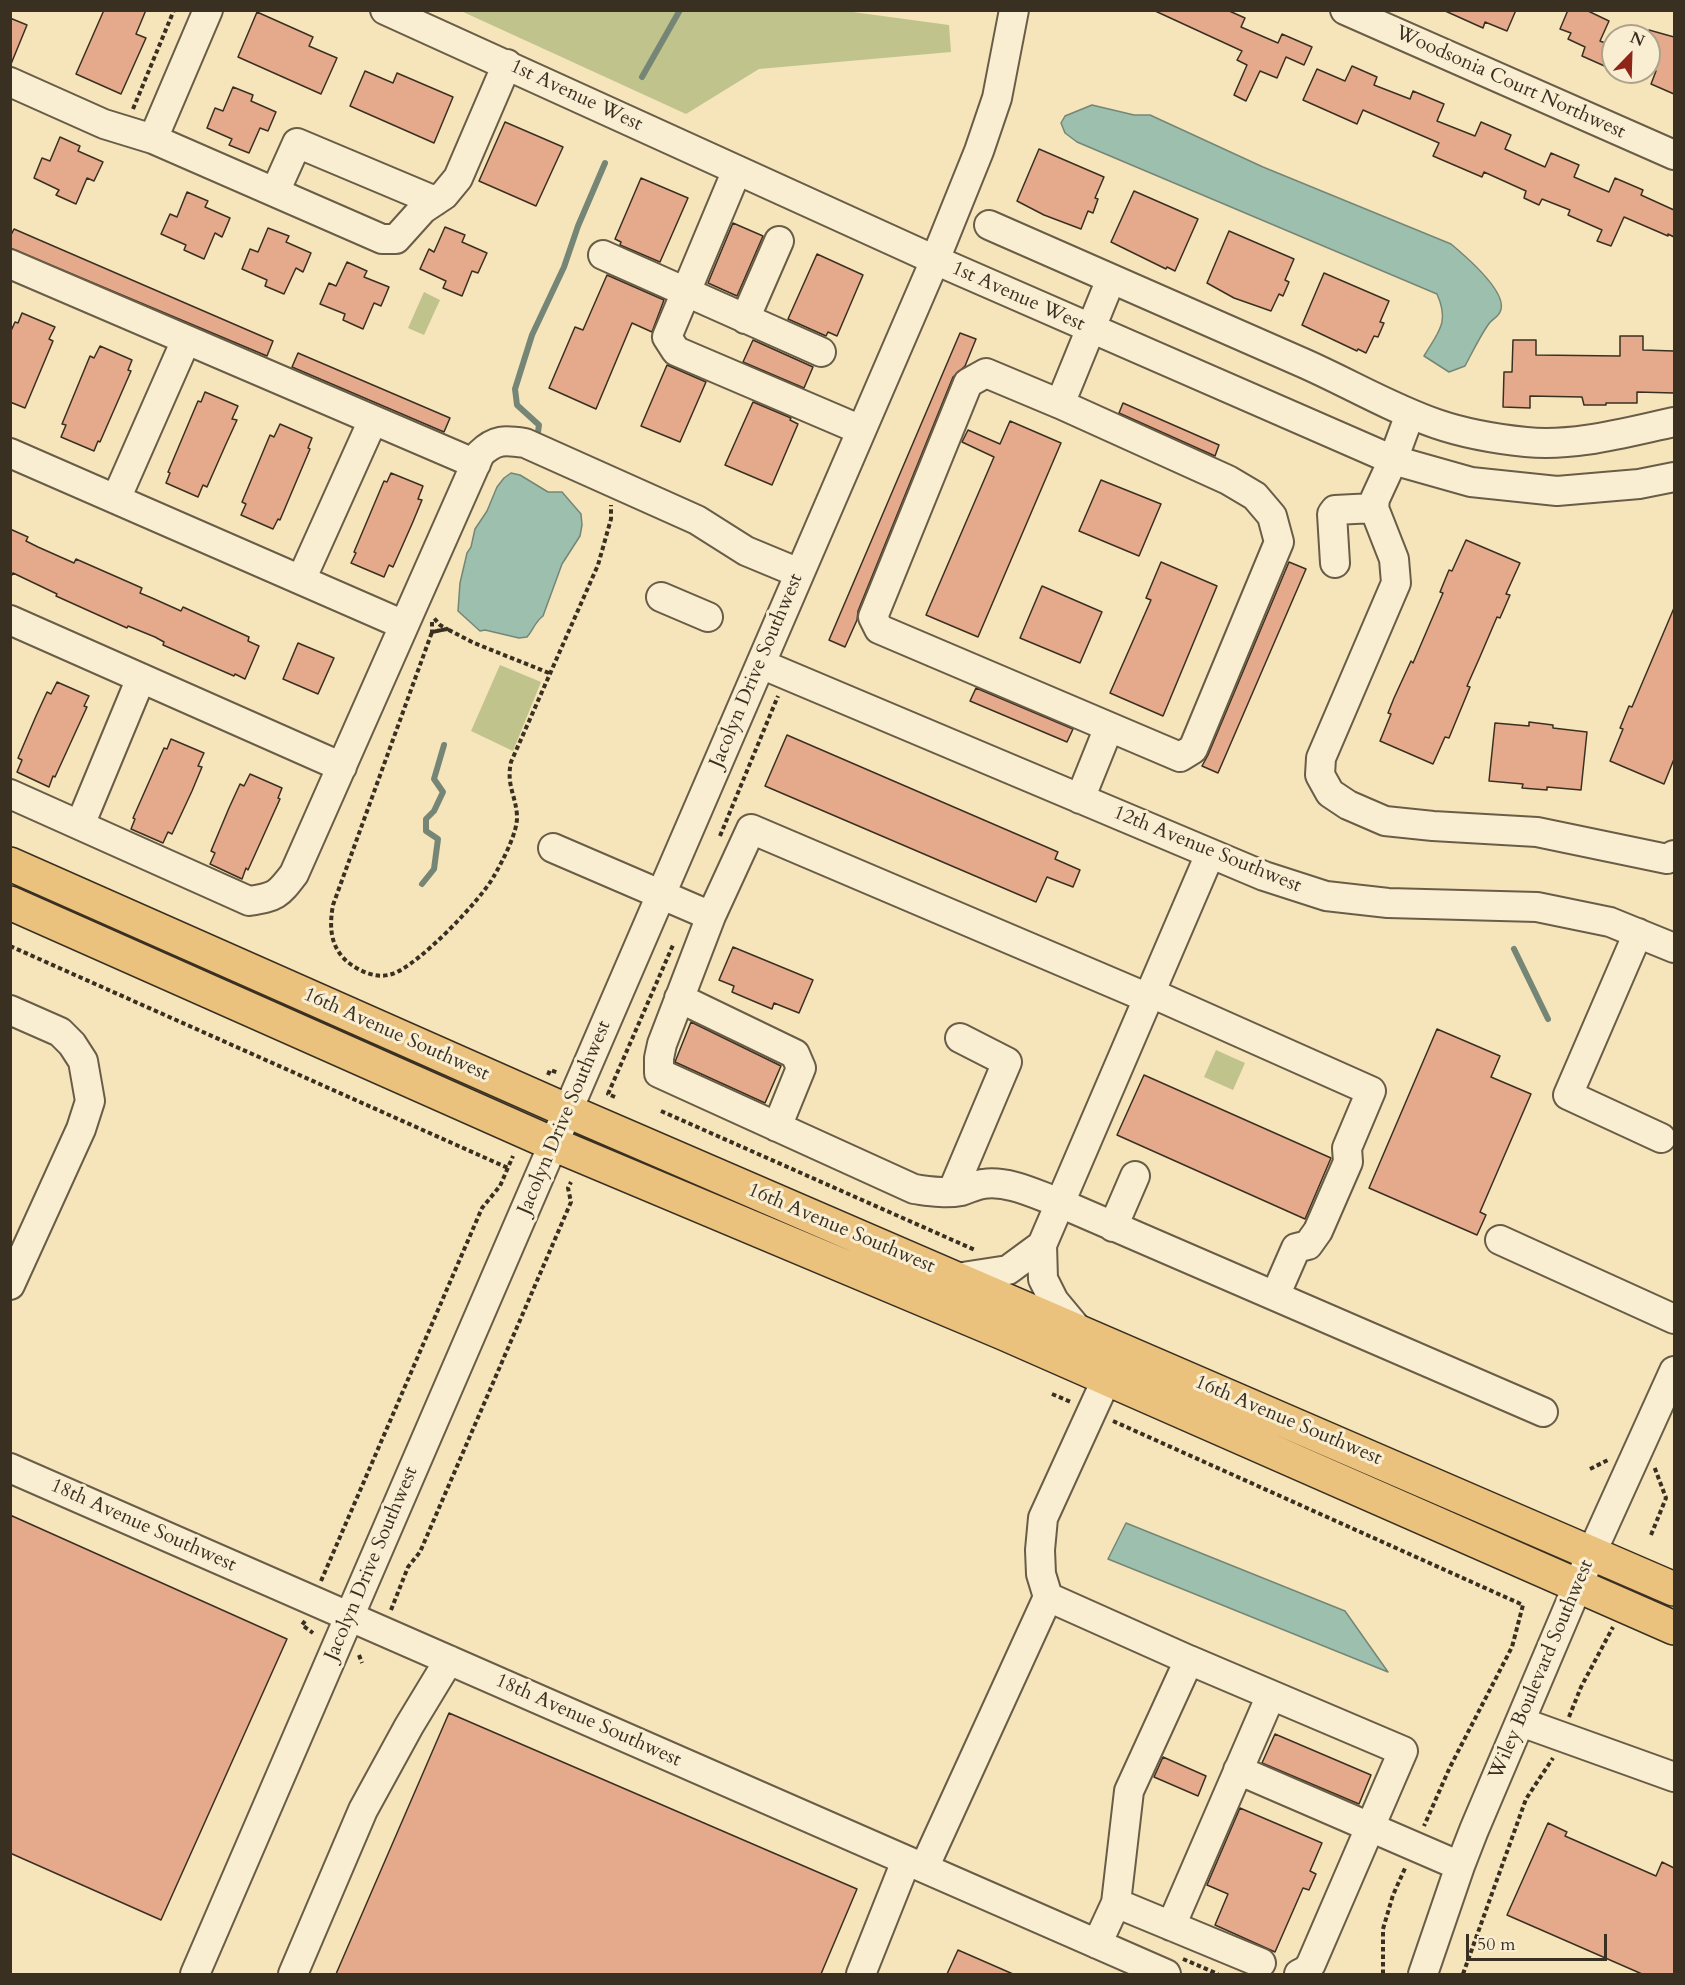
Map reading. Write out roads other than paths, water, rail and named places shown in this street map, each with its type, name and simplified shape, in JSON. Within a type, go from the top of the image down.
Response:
[{"type":"main road","name":"16th Avenue Southwest","points":[[10,864],[568,1111],[1674,1589]]},
{"type":"main road","name":"16th Avenue Southwest","points":[[10,903],[554,1144],[1107,1378],[1674,1628]]},
{"type":"main road","points":[[880,1281],[895,1275],[912,1275],[1009,1316],[1023,1317],[1032,1311]]},
{"type":"street","points":[[153,139],[208,10]]},
{"type":"street","name":"1st Avenue West","points":[[385,10],[934,260],[1393,460],[1471,482],[1557,491],[1639,484],[1674,477]]},
{"type":"street","name":"Jacolyn Drive Southwest","points":[[195,1974],[934,260],[979,151],[997,98],[1014,10]]},
{"type":"street","name":"Woodsonia Court Northwest","points":[[1345,10],[1399,21],[1674,155]]},
{"type":"street","points":[[10,82],[104,124],[153,139],[382,239],[396,239],[423,208],[444,195],[458,178],[507,64]]},
{"type":"street","points":[[275,192],[297,143],[435,201]]},
{"type":"street","points":[[736,170],[667,337],[675,351],[861,430]]},
{"type":"street","points":[[989,225],[1319,370],[1438,425],[1478,435],[1528,442],[1565,441],[1603,436],[1674,422]]},
{"type":"street","points":[[745,319],[779,241]]},
{"type":"street","points":[[603,255],[821,352]]},
{"type":"street","points":[[10,264],[476,464]]},
{"type":"street","points":[[1060,404],[1111,279]]},
{"type":"street","points":[[116,499],[186,340]]},
{"type":"street","points":[[986,374],[1060,404],[1228,480],[1255,496],[1272,516],[1279,542],[1193,749],[1180,757],[879,629],[873,617],[968,383],[986,374]]},
{"type":"street","points":[[1410,414],[1375,499],[1374,508],[1394,559],[1396,583],[1321,758],[1320,775],[1330,793],[1348,805],[1385,821],[1537,832],[1667,859],[1674,855]]},
{"type":"street","points":[[301,580],[373,420]]},
{"type":"street","points":[[10,794],[249,901],[270,898],[280,891],[294,874],[480,454],[490,444],[508,441],[525,443],[697,520],[734,557],[800,573]]},
{"type":"street","points":[[10,453],[404,625]]},
{"type":"street","points":[[1335,563],[1332,514],[1335,510],[1374,508]]},
{"type":"street","points":[[661,597],[708,617]]},
{"type":"street","points":[[10,620],[342,767]]},
{"type":"street","name":"12th Avenue Southwest","points":[[760,664],[1210,854],[1264,876],[1326,896],[1388,903],[1537,907],[1610,922],[1674,948]]},
{"type":"street","points":[[80,825],[141,678]]},
{"type":"street","points":[[1080,799],[1109,727]]},
{"type":"street","points":[[1275,1296],[1296,1248],[1308,1245],[1318,1231],[1348,1162],[1347,1148],[1371,1091],[751,829],[700,911],[679,998],[662,1044],[659,1073],[914,1189],[952,1192],[984,1184],[1000,1184],[1060,1203],[1543,1412]]},
{"type":"street","points":[[553,848],[700,911]]},
{"type":"street","points":[[1078,1331],[1054,1301],[1043,1279],[1042,1245],[1210,854]]},
{"type":"street","points":[[1638,933],[1566,1095],[1661,1138]]},
{"type":"street","points":[[679,998],[795,1054],[801,1068],[777,1127]]},
{"type":"street","points":[[10,1010],[60,1032],[72,1044],[83,1061],[90,1101],[81,1129],[10,1285]]},
{"type":"street","points":[[952,1192],[1007,1062],[960,1038]]},
{"type":"street","points":[[1113,1227],[1134,1176]]},
{"type":"street","points":[[1500,1240],[1674,1319]]},
{"type":"street","points":[[956,1278],[1008,1270],[1042,1245]]},
{"type":"street","name":"Wiley Boulevard Southwest","points":[[1423,1974],[1460,1866],[1592,1552],[1674,1371]]},
{"type":"street","points":[[861,1974],[1048,1597],[1041,1574],[1040,1550],[1043,1518],[1107,1378]]},
{"type":"street","name":"18th Avenue Southwest","points":[[10,1468],[1166,1974]]},
{"type":"street","points":[[1048,1597],[1403,1751],[1311,1964],[1299,1974]]},
{"type":"street","points":[[293,1974],[363,1810],[409,1726],[449,1660]]},
{"type":"street","points":[[1097,1944],[1116,1903],[1129,1791],[1189,1660]]},
{"type":"street","points":[[1171,1926],[1271,1695]]},
{"type":"street","points":[[1521,1722],[1674,1778]]},
{"type":"street","points":[[1238,1770],[1460,1866]]},
{"type":"street","points":[[1116,1903],[1268,1971]]},
{"type":"waterway","points":[[642,77],[680,10]]},
{"type":"waterway","points":[[538,432],[539,425],[517,405],[515,389],[532,335],[564,267],[578,226],[605,163]]},
{"type":"waterway","points":[[422,884],[434,869],[438,839],[426,831],[426,819],[434,811],[443,792],[434,779],[444,745]]},
{"type":"waterway","points":[[1514,949],[1548,1019]]}]
